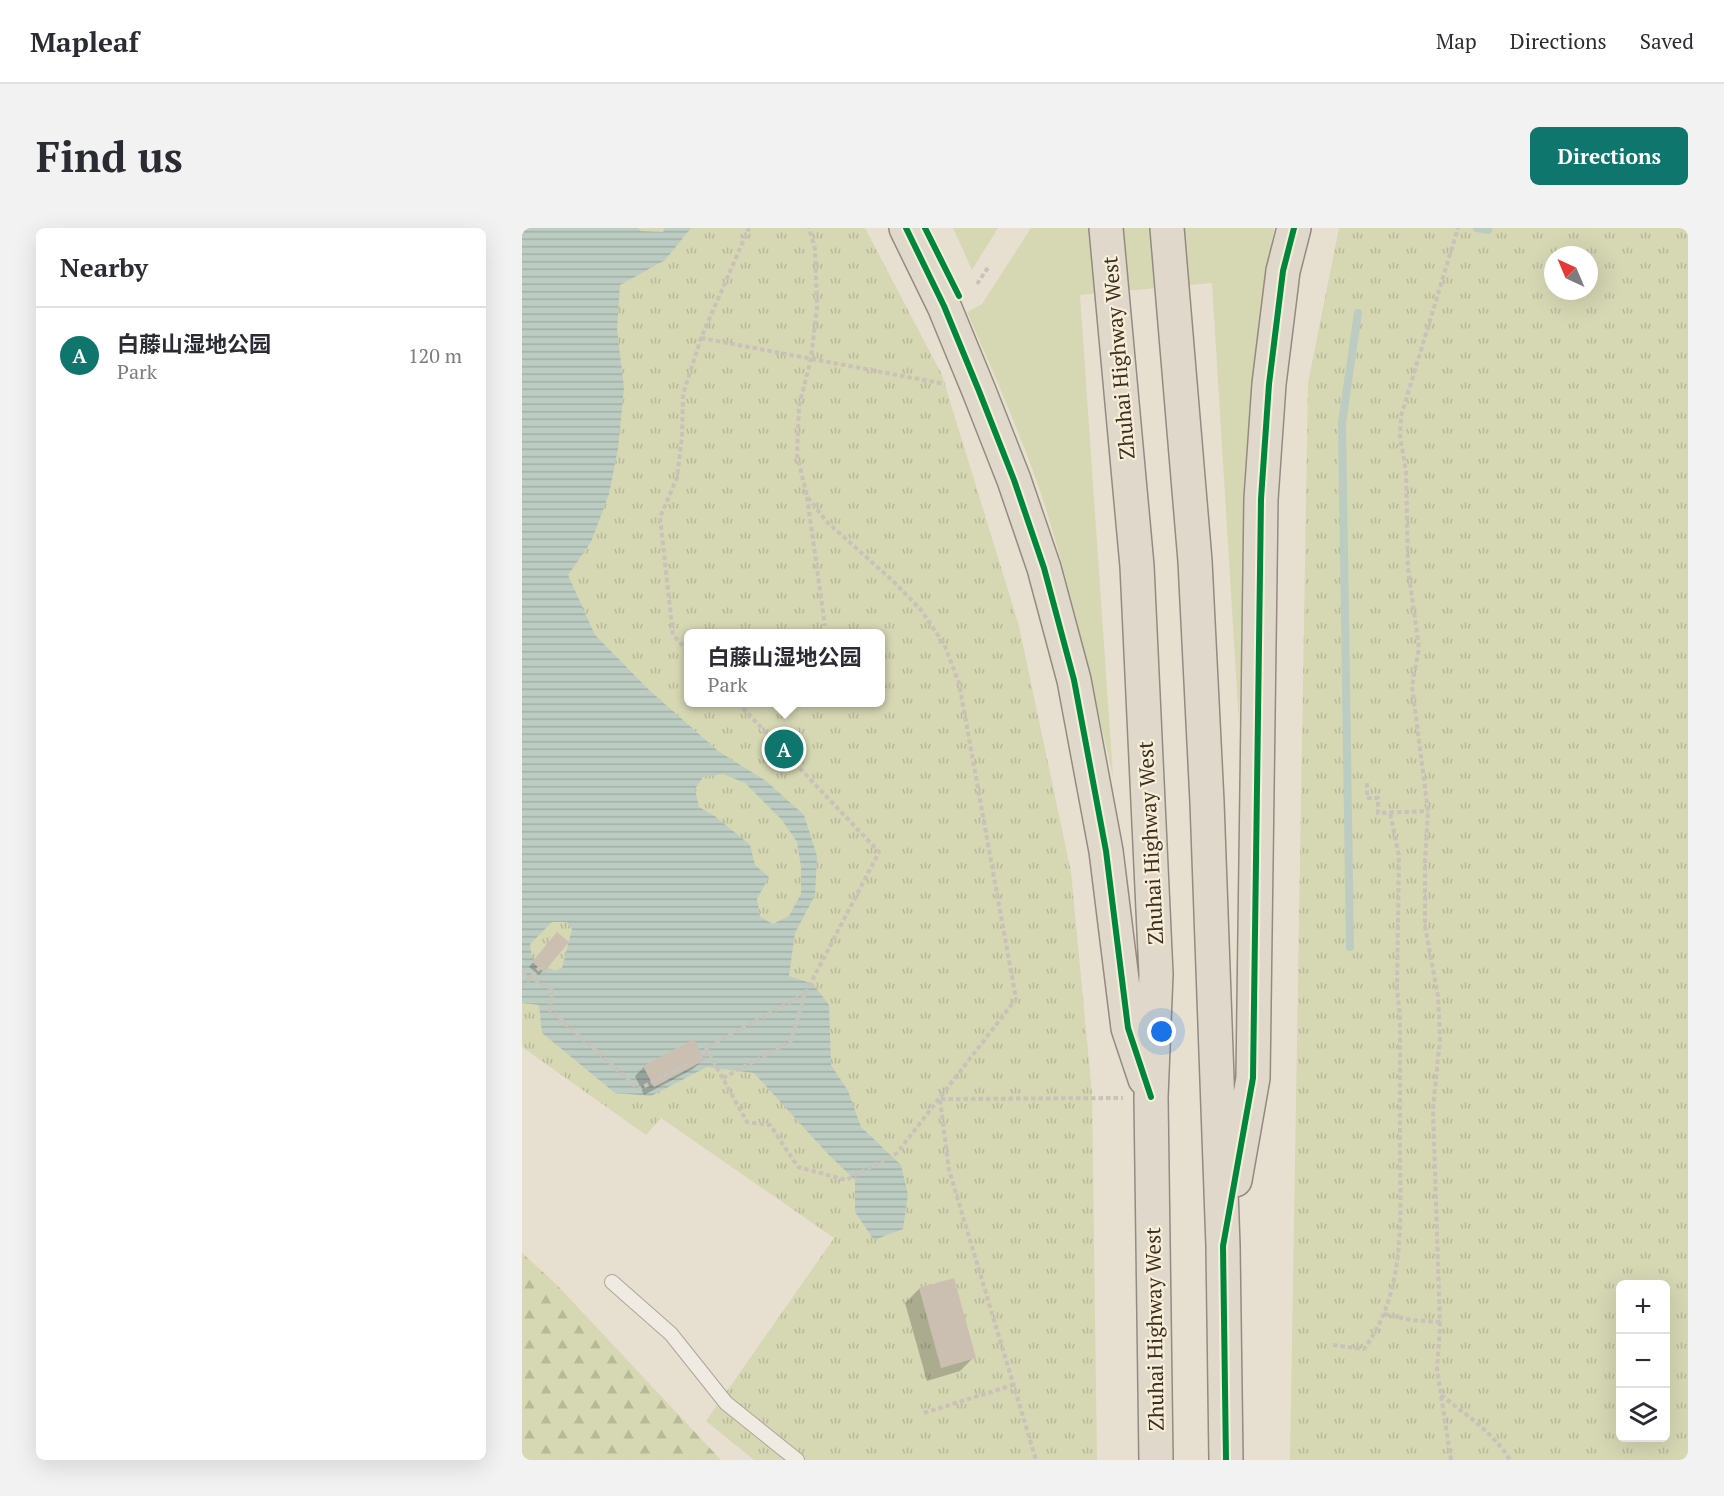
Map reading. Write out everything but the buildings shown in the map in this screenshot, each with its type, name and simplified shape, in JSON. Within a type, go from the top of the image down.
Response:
[{"type":"highway","points":[[906,228],[944,306],[1014,480],[1044,568],[1074,680],[1106,851],[1128,1028],[1151,1097]]},
{"type":"highway","name":"Zhuhai Highway West","points":[[1106,228],[1137,566],[1156,974],[1151,1097],[1156,1460]]},
{"type":"highway","points":[[1167,228],[1195,561],[1208,802],[1223,1246],[1226,1460]]},
{"type":"highway","points":[[1223,1246],[1253,1078],[1261,499],[1272,362],[1283,272],[1294,228]]},
{"type":"lane","points":[[612,1282],[671,1334],[726,1403],[797,1460]]},
{"type":"path","points":[[684,647],[673,635],[660,517],[677,478],[682,437],[683,394],[701,338],[749,228]]},
{"type":"path","points":[[809,228],[815,249],[817,307],[811,359],[800,406],[797,455],[807,496],[825,626]]},
{"type":"path","points":[[1451,1460],[1437,1369],[1440,1322],[1433,1109],[1440,1038],[1438,996],[1425,926],[1428,811],[1412,686],[1419,648],[1408,568],[1406,471],[1400,436],[1401,417],[1457,230]]},
{"type":"path","points":[[944,306],[977,284],[995,257]]},
{"type":"path","points":[[701,338],[905,377]]},
{"type":"path","points":[[805,994],[706,1048],[747,1122],[770,1125],[798,1167],[846,1180],[897,1153],[1016,999],[958,683],[944,644],[921,610],[894,582],[826,522],[807,496]]},
{"type":"path","points":[[723,1078],[791,1041],[805,994],[879,852],[742,707]]},
{"type":"path","points":[[1367,783],[1367,798],[1378,798],[1378,813],[1428,811]]},
{"type":"path","points":[[1333,1345],[1364,1349],[1377,1331],[1384,1314],[1398,1263],[1400,1210],[1400,1017],[1397,989],[1399,856],[1390,812]]},
{"type":"path","points":[[522,987],[543,964]]},
{"type":"path","points":[[522,973],[532,976],[552,989],[550,1010],[639,1089],[709,1053]]},
{"type":"path","points":[[940,1099],[1151,1097]]},
{"type":"path","points":[[940,1099],[949,1170],[1036,1460]]},
{"type":"path","points":[[1384,1314],[1411,1320],[1440,1322]]},
{"type":"path","points":[[924,1413],[1013,1385]]},
{"type":"path","points":[[1440,1395],[1487,1431],[1502,1447],[1510,1460]]},
{"type":"green space","points":[[522,228],[865,228],[942,375],[1019,626],[1071,872],[1092,1093],[1097,1460],[754,1460],[706,1421],[834,1238],[661,1118],[646,1135],[522,1047]]},
{"type":"green space","points":[[953,228],[998,228],[972,270]]},
{"type":"green space","points":[[1031,228],[1274,228],[1260,321],[1248,440],[1239,724],[1212,283],[1080,295],[1113,776],[1079,629],[1038,485],[1022,441],[967,312],[982,304]]},
{"type":"green space","points":[[1339,228],[1688,228],[1688,1460],[1290,1460],[1308,383]]},
{"type":"green space","points":[[522,1253],[556,1284],[721,1460],[522,1460]]},
{"type":"shaded area","points":[[522,228],[637,228],[641,231],[663,232],[665,228],[691,228],[665,260],[620,285],[617,329],[624,388],[618,449],[609,494],[591,542],[568,575],[595,635],[648,689],[718,751],[766,781],[804,815],[817,856],[815,895],[795,933],[789,976],[813,984],[829,1005],[831,1065],[848,1091],[861,1127],[901,1165],[908,1195],[903,1229],[874,1240],[855,1212],[855,1180],[754,1073],[707,1067],[651,1096],[615,1093],[542,1033],[539,1005],[522,1003]],"holes":[[[723,774],[745,783],[782,820],[797,842],[801,867],[801,894],[789,916],[773,924],[760,917],[757,899],[769,877],[755,865],[750,845],[716,817],[699,807],[695,789],[703,777]],[[552,922],[567,922],[572,929],[562,968],[553,971],[532,958],[530,944]]]},
{"type":"waterway","points":[[1477,228],[1488,230]]},
{"type":"waterway","points":[[1350,947],[1342,423],[1358,313]]},
{"type":"cycle path","points":[[906,228],[944,306],[979,391],[1014,480],[1044,568],[1074,680],[1106,851],[1128,1028],[1151,1097]]},
{"type":"cycle path","points":[[925,228],[959,296]]},
{"type":"cycle path","points":[[1226,1460],[1223,1246],[1253,1078],[1261,499],[1269,384],[1283,271],[1294,228]]},
{"type":"place","name":"白藤山湿地公园","points":[[784,749]]}]
